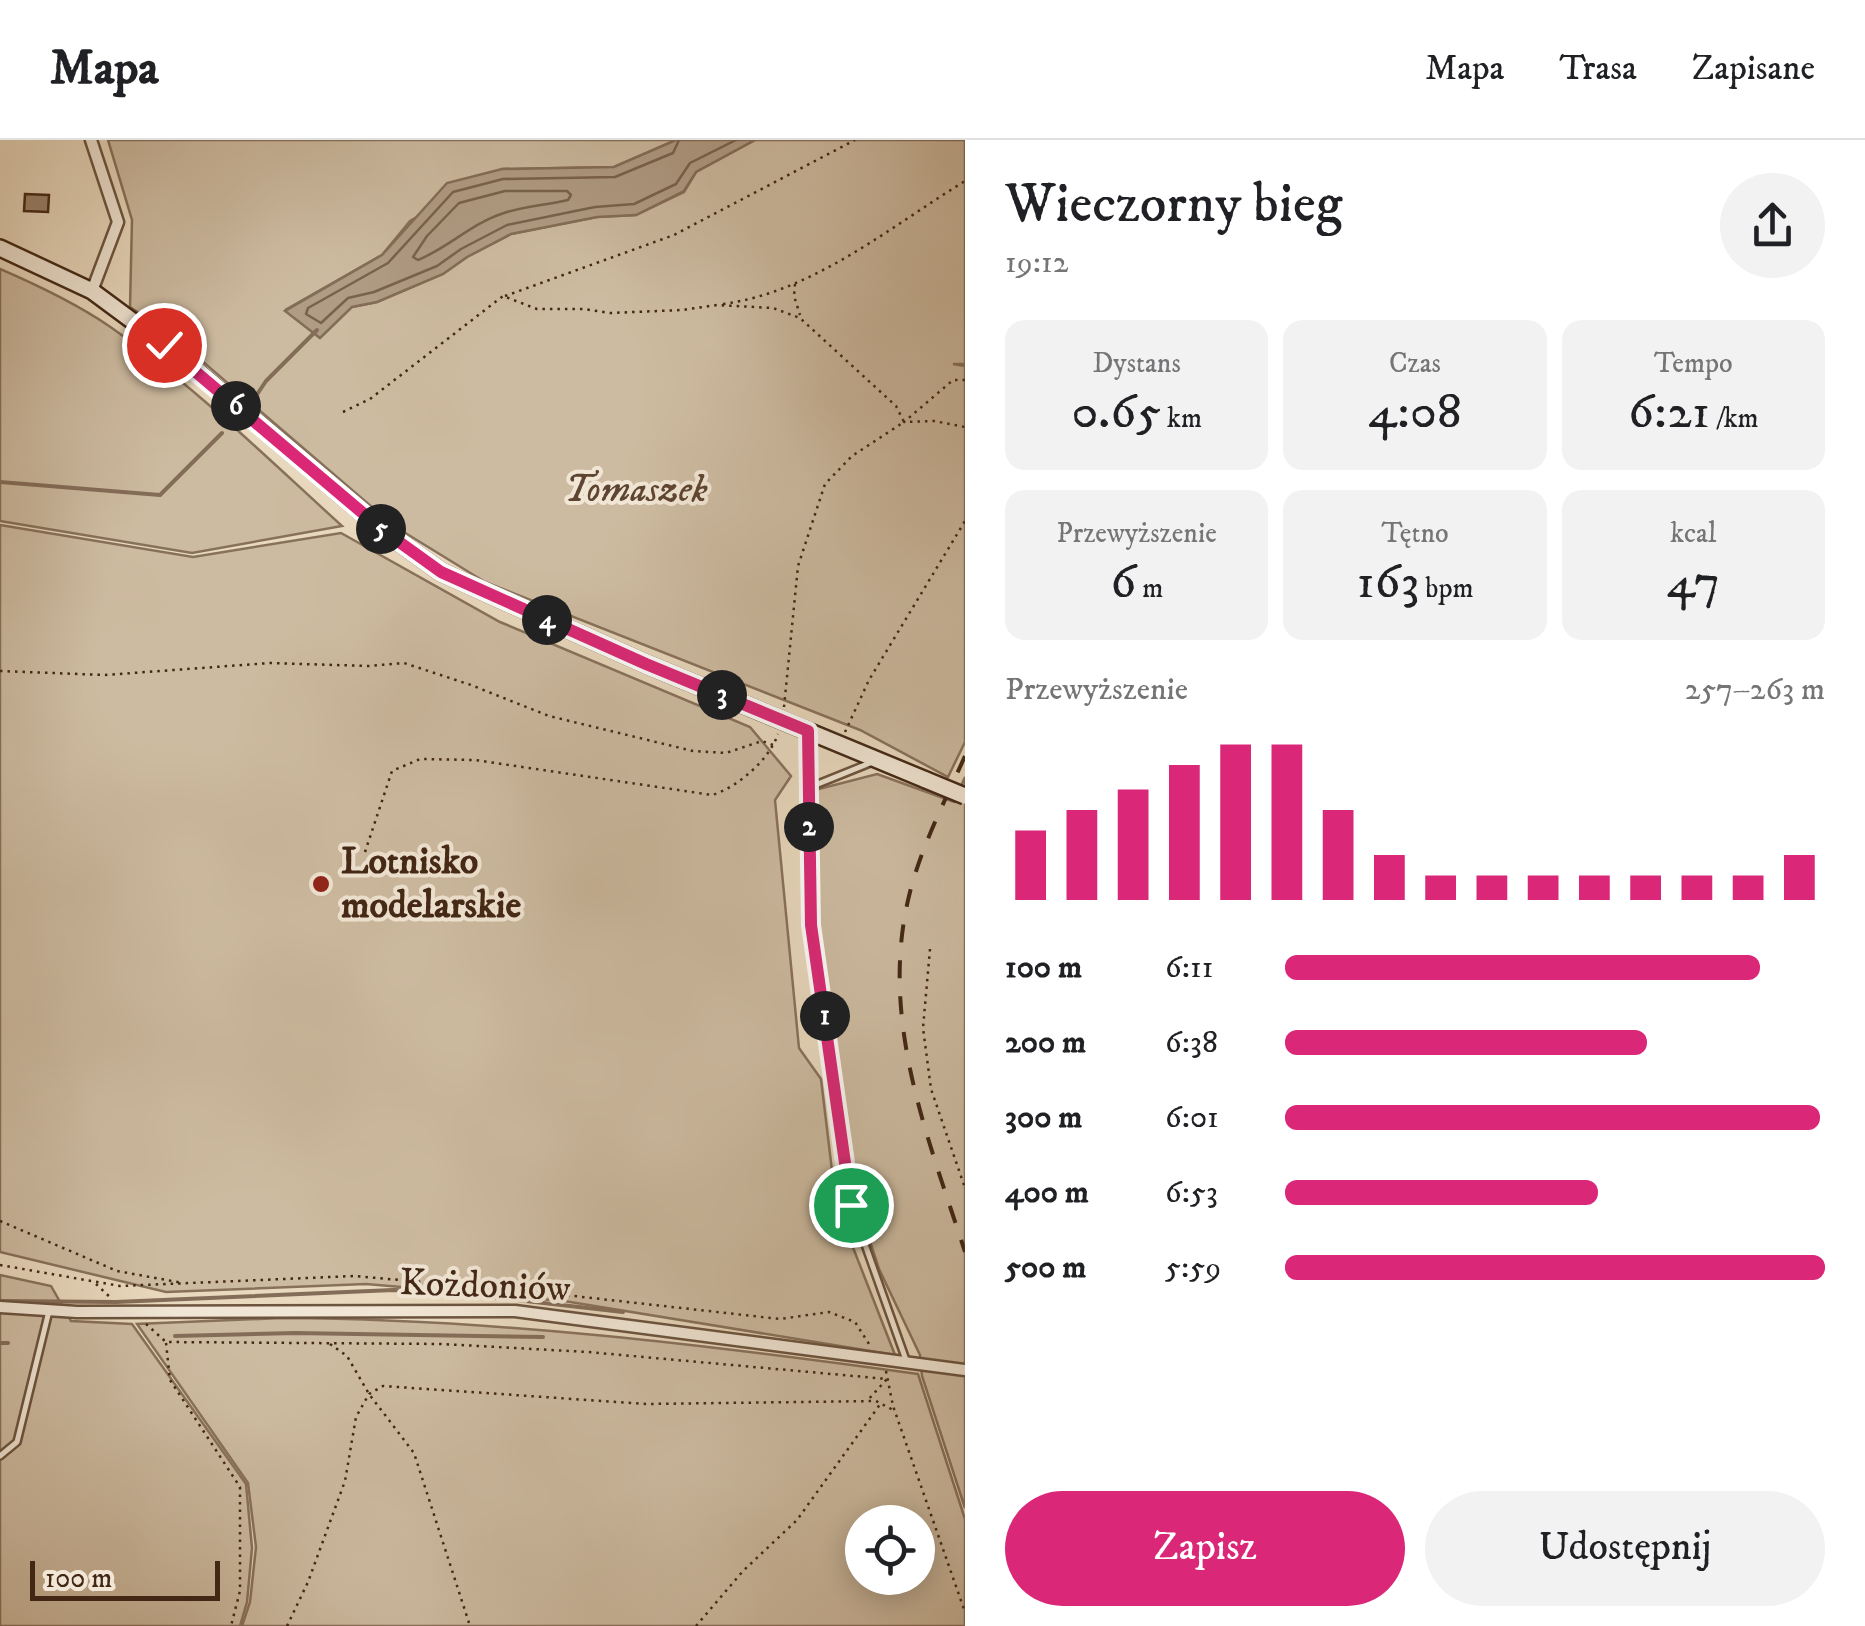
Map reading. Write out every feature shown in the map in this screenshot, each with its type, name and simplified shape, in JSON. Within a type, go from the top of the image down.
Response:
[{"type":"main road","points":[[0,248],[92,291],[164,345],[418,558],[457,581],[965,796]]},
{"type":"street","points":[[91,140],[118,222],[92,291]]},
{"type":"street","name":"Kożdoniów","points":[[0,1307],[134,1312],[515,1311],[965,1370]]},
{"type":"lane","points":[[808,731],[811,925],[851,1205],[907,1363]]},
{"type":"lane","points":[[808,788],[878,760]]},
{"type":"lane","points":[[0,1456],[17,1442],[49,1310]]},
{"type":"path","points":[[343,412],[370,399],[503,296],[674,235],[856,140]]},
{"type":"path","points":[[503,296],[537,309],[610,313],[682,310],[755,297],[796,283],[965,181]]},
{"type":"path","points":[[796,283],[794,296],[800,318]]},
{"type":"path","points":[[716,305],[773,308],[800,318],[896,406],[904,422]]},
{"type":"path","points":[[365,852],[392,771],[420,759],[492,762],[712,795],[731,789],[774,746],[783,720],[798,566],[825,484],[852,456],[904,422],[953,380],[965,380]]},
{"type":"path","points":[[904,422],[965,427]]},
{"type":"path","points":[[841,743],[868,680],[965,521]]},
{"type":"path","points":[[0,671],[104,675],[270,663],[404,664],[471,684],[549,716],[694,751],[726,753],[762,742],[774,746]]},
{"type":"path","points":[[930,949],[923,1028],[929,1074],[948,1145],[965,1188]]},
{"type":"path","points":[[0,1221],[118,1271],[190,1284]]},
{"type":"path","points":[[0,1265],[143,1287],[354,1276],[780,1319],[829,1312],[856,1322],[882,1359],[895,1411],[965,1612]]},
{"type":"path","points":[[94,1282],[166,1342],[170,1380],[240,1487],[240,1591],[231,1626]]},
{"type":"path","points":[[166,1342],[442,1344],[588,1352],[887,1380]]},
{"type":"path","points":[[329,1344],[347,1356],[369,1394],[414,1453],[470,1626]]},
{"type":"path","points":[[867,1401],[887,1380]]},
{"type":"path","points":[[287,1626],[308,1582],[345,1481],[356,1416],[369,1394],[382,1386],[615,1403],[867,1401],[882,1402],[895,1411]]},
{"type":"path","points":[[696,1626],[743,1571],[797,1520],[882,1402]]},
{"type":"green space","name":"Tomaszek","points":[[108,140],[676,140],[614,167],[502,169],[410,221],[382,255],[285,310],[377,302],[443,274],[511,234],[597,217],[636,215],[684,192],[696,172],[755,140],[965,140],[965,364],[953,364],[965,366],[965,742],[948,777],[860,730],[485,582],[394,526],[173,336],[130,307],[132,220]]},
{"type":"green space","points":[[0,269],[83,310],[140,348],[342,526],[192,553],[0,521]]},
{"type":"green space","points":[[0,525],[193,557],[341,533],[500,622],[750,727],[791,776],[775,800],[799,1048],[821,1079],[836,1204],[895,1355],[564,1301],[366,1284],[166,1292],[0,1252]]},
{"type":"green space","points":[[877,774],[954,802],[965,777],[965,1508],[922,1376],[920,1355],[879,1269],[857,1202],[819,928],[815,790]]},
{"type":"green space","points":[[0,1275],[51,1286],[71,1321],[132,1324],[246,1484],[252,1548],[247,1602],[240,1626],[0,1626]]},
{"type":"green space","points":[[282,1318],[442,1323],[680,1344],[918,1374],[965,1519],[965,1626],[242,1626],[250,1602],[256,1547],[248,1483],[137,1324]]},
{"type":"water","points":[[676,140],[755,140],[696,172],[684,191],[636,215],[597,217],[511,234],[443,274],[377,302],[352,307],[320,338],[285,311],[382,255],[447,183],[502,169],[614,167]]},
{"type":"building","points":[[25,194],[49,195],[48,212],[24,211]]},
{"type":"waterway","points":[[256,396],[317,330]]},
{"type":"waterway","points":[[0,482],[160,495],[222,433]]},
{"type":"waterway","points":[[0,1301],[116,1302],[393,1290],[438,1291],[623,1312]]},
{"type":"waterway","points":[[175,1336],[295,1333],[543,1337]]},
{"type":"waterway","points":[[0,1343],[8,1343]]},
{"type":"railway","points":[[965,756],[934,823],[910,892],[900,984],[911,1075],[965,1252]]},
{"type":"place","name":"Lotnisko modelarskie","points":[[321,884]]},
{"type":"route","points":[[164,345],[384,531],[441,572],[808,731],[811,925],[851,1205]]}]
